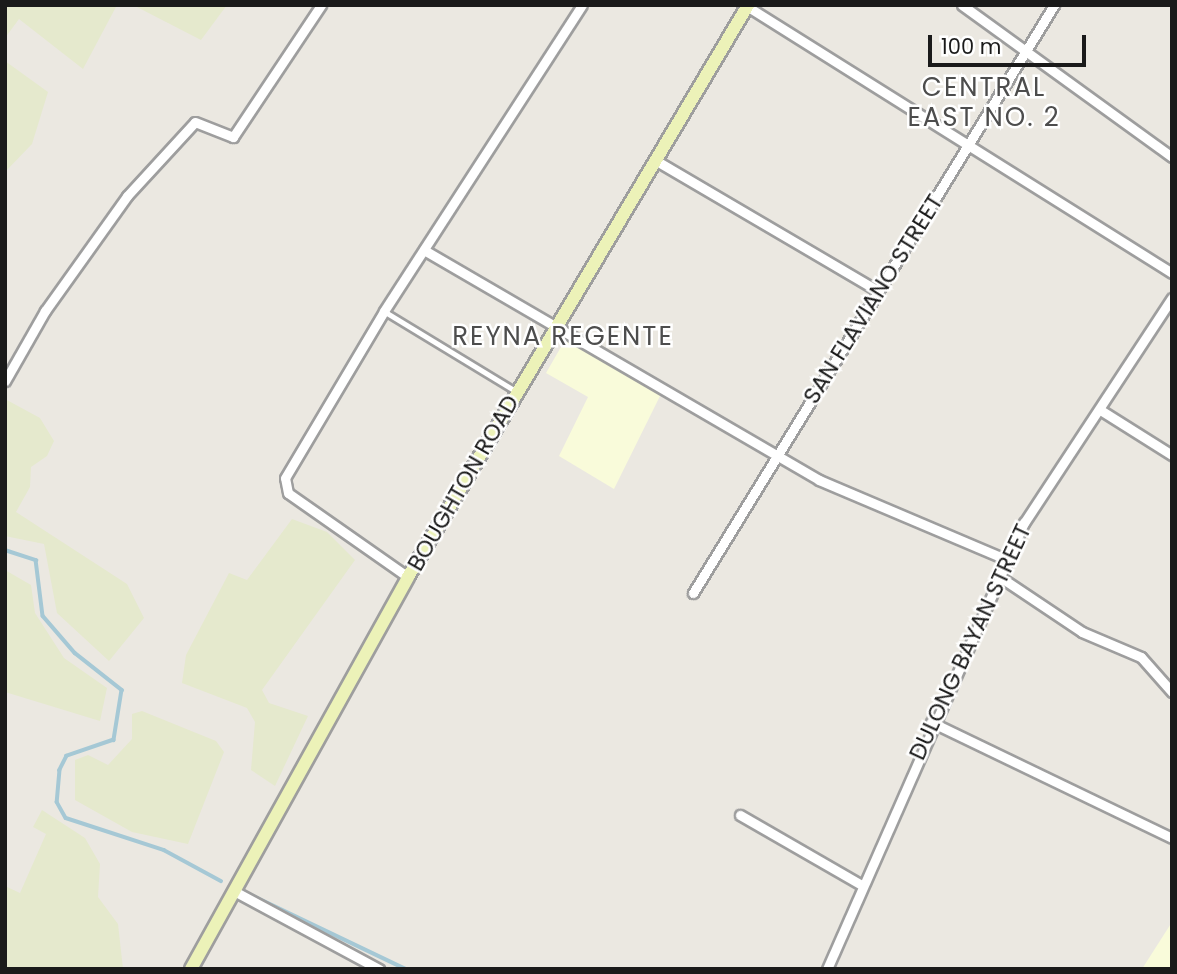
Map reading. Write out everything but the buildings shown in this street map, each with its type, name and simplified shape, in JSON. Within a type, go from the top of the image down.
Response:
[{"type":"main road","name":"BOUGHTON ROAD","points":[[191,969],[408,577],[747,6]]},
{"type":"street","points":[[5,381],[45,312],[127,197],[195,122],[233,137],[321,5]]},
{"type":"street","points":[[408,577],[284,485],[384,311],[582,5]]},
{"type":"street","points":[[962,5],[1172,156]]},
{"type":"street","name":"SAN FLAVIANO STREET","points":[[693,593],[1054,5]]},
{"type":"street","points":[[747,6],[966,148],[1172,273]]},
{"type":"street","points":[[655,160],[877,290]]},
{"type":"street","points":[[424,250],[843,492],[1005,559]]},
{"type":"street","name":"DULONG BAYAN STREET","points":[[827,969],[860,884],[1005,559],[1172,298]]},
{"type":"street","points":[[1102,411],[1172,455]]},
{"type":"street","points":[[997,575],[1082,632],[1141,657],[1172,692]]},
{"type":"street","points":[[931,722],[1172,838]]},
{"type":"street","points":[[740,815],[860,884]]},
{"type":"street","points":[[234,891],[379,969]]},
{"type":"lane","points":[[384,311],[517,391]]},
{"type":"shaded area","points":[[5,5],[117,5],[83,69],[19,19],[5,38]]},
{"type":"shaded area","points":[[133,5],[227,5],[201,40]]},
{"type":"shaded area","points":[[5,61],[48,92],[32,144],[5,172]]},
{"type":"shaded area","points":[[565,340],[661,394],[614,489],[559,456],[588,397],[546,373]]},
{"type":"shaded area","points":[[5,399],[40,418],[54,441],[47,456],[31,467],[30,487],[16,512],[127,584],[144,618],[109,661],[57,613],[44,544],[5,536]]},
{"type":"shaded area","points":[[292,519],[327,532],[355,560],[262,690],[269,703],[308,716],[275,786],[251,770],[255,722],[247,708],[182,683],[186,655],[229,573],[247,580]]},
{"type":"shaded area","points":[[5,570],[31,585],[35,613],[64,658],[107,688],[100,721],[5,692]]},
{"type":"shaded area","points":[[142,711],[216,741],[224,752],[188,844],[132,832],[75,800],[75,760],[88,755],[108,765],[132,739],[132,714]]},
{"type":"shaded area","points":[[42,810],[85,838],[100,864],[98,897],[118,924],[123,969],[5,969],[5,886],[20,893],[46,834],[33,827]]},
{"type":"shaded area","points":[[1172,922],[1172,969],[1142,969]]},
{"type":"waterway","points":[[5,550],[36,560],[43,616],[75,653],[122,690],[114,740],[67,756],[60,770],[57,802],[66,818],[164,850],[221,881]]},
{"type":"waterway","points":[[243,891],[406,969]]},
{"type":"district","name":"CENTRAL EAST NO. 2","points":[[984,103]]},
{"type":"district","name":"REYNA REGENTE","points":[[563,337]]}]
